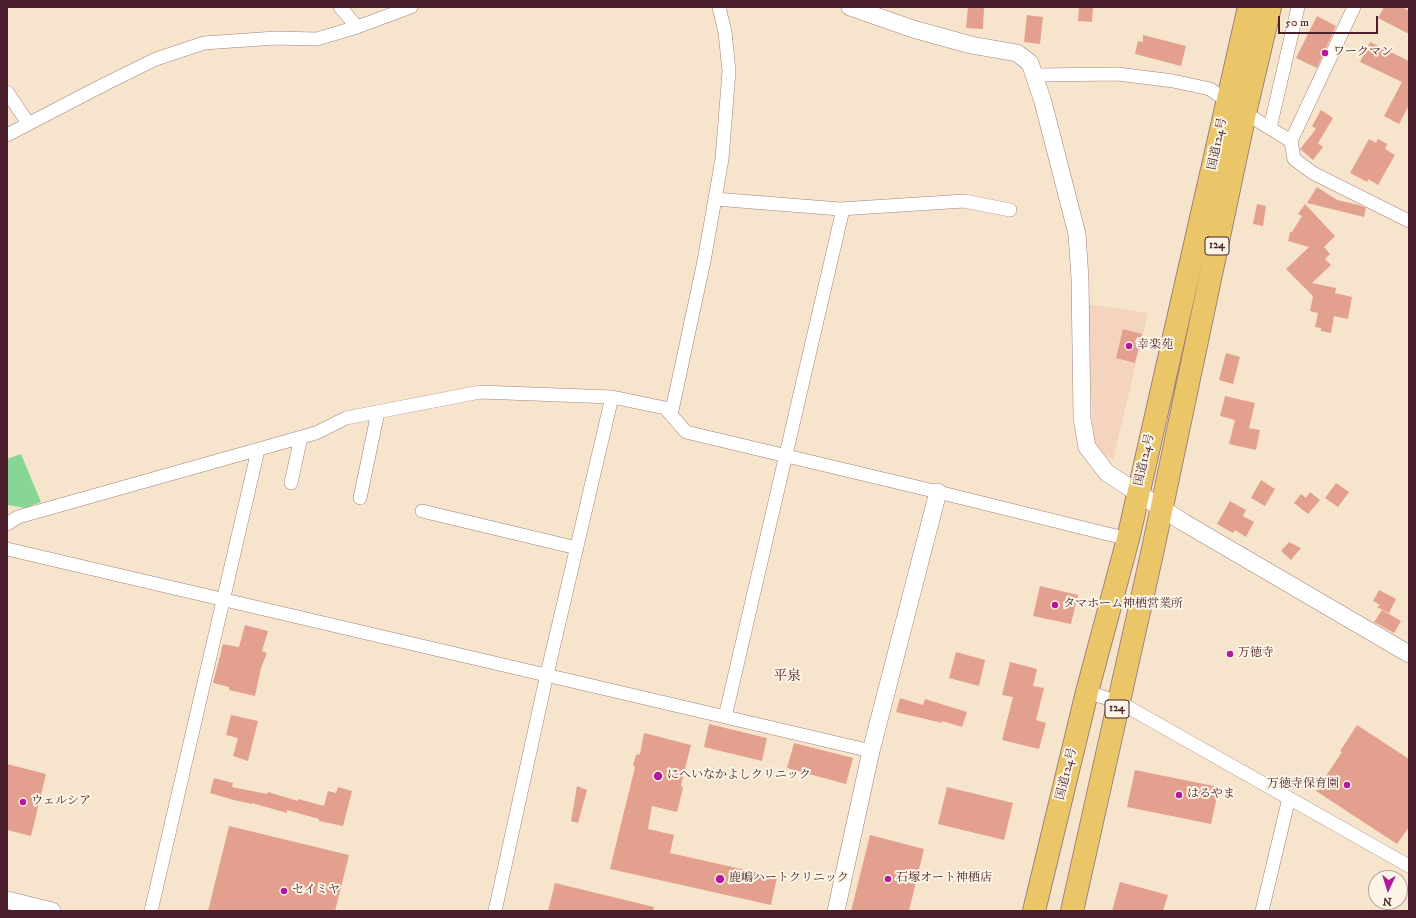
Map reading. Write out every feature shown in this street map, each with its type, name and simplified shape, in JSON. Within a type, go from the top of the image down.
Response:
[{"type":"highway","name":"国道124号","points":[[1034,911],[1087,692],[1128,539],[1249,7]]},
{"type":"highway","name":"国道124号","points":[[1072,911],[1190,378],[1245,113],[1270,7]]},
{"type":"street","points":[[340,7],[357,28]]},
{"type":"street","points":[[7,136],[28,123],[156,59],[204,43],[275,38],[317,39],[357,28],[411,7]]},
{"type":"street","points":[[671,415],[704,261],[722,160],[729,71],[725,32],[719,7]]},
{"type":"street","points":[[850,7],[913,29],[971,45],[1017,53],[1030,63],[1035,75],[1077,234],[1080,286],[1082,418],[1087,447],[1107,473],[1183,522],[1409,654]]},
{"type":"street","points":[[1270,128],[1298,7]]},
{"type":"street","points":[[1354,7],[1291,141],[1294,159],[1313,173],[1409,221]]},
{"type":"street","points":[[1035,75],[1118,74],[1172,81],[1210,89],[1245,113],[1291,141]]},
{"type":"street","points":[[7,92],[28,123]]},
{"type":"street","points":[[715,199],[843,209],[964,201],[1010,210]]},
{"type":"street","points":[[725,717],[843,209]]},
{"type":"street","points":[[7,523],[18,517],[301,438],[316,433],[346,418],[480,392],[612,397],[665,408],[686,432],[1128,539]]},
{"type":"street","points":[[495,911],[547,674],[612,397]]},
{"type":"street","points":[[360,498],[378,412]]},
{"type":"street","points":[[291,483],[301,438]]},
{"type":"street","points":[[152,911],[258,450]]},
{"type":"street","points":[[836,911],[871,751],[938,492]]},
{"type":"street","points":[[422,511],[577,548]]},
{"type":"street","points":[[7,549],[547,674],[871,751]]},
{"type":"street","points":[[1087,692],[1119,702],[1409,866]]},
{"type":"street","points":[[1262,911],[1289,798]]},
{"type":"street","points":[[7,900],[52,911]]},
{"type":"shaded area","points":[[1088,304],[1148,313],[1113,460],[1104,454],[1095,444],[1092,416]]},
{"type":"green space","points":[[21,454],[41,502],[25,508],[8,505],[7,502],[7,459]]},
{"type":"building","points":[[968,7],[984,7],[983,29],[966,28]]},
{"type":"building","points":[[1079,7],[1093,7],[1092,22],[1078,21]]},
{"type":"building","points":[[1384,7],[1402,7],[1409,11],[1409,34],[1378,18]]},
{"type":"building","points":[[1027,15],[1043,17],[1040,44],[1024,42]]},
{"type":"building","points":[[1317,16],[1336,26],[1317,68],[1296,58]]},
{"type":"building","points":[[1143,35],[1186,46],[1181,66],[1135,54],[1138,41],[1143,42]]},
{"type":"building","points":[[1370,42],[1409,61],[1409,105],[1399,124],[1384,116],[1402,82],[1360,62]]},
{"type":"building","points":[[1321,110],[1333,118],[1318,143],[1323,147],[1313,160],[1300,149],[1316,129],[1312,126]]},
{"type":"building","points":[[1369,139],[1376,143],[1378,139],[1387,144],[1385,149],[1395,155],[1378,185],[1368,179],[1367,182],[1350,173]]},
{"type":"building","points":[[1317,187],[1337,200],[1366,208],[1364,217],[1307,203]]},
{"type":"building","points":[[1257,204],[1266,206],[1263,226],[1253,224]]},
{"type":"building","points":[[1305,204],[1335,236],[1324,247],[1330,254],[1325,259],[1331,265],[1312,283],[1336,288],[1335,293],[1352,297],[1348,319],[1334,316],[1331,333],[1321,331],[1321,328],[1315,327],[1318,313],[1310,311],[1313,296],[1286,269],[1309,247],[1288,241],[1290,232],[1292,232],[1302,216],[1298,214]]},
{"type":"building","name":"幸楽苑","points":[[1123,329],[1142,334],[1135,363],[1116,358]]},
{"type":"building","points":[[1226,353],[1240,357],[1233,384],[1219,380]]},
{"type":"building","points":[[1225,396],[1255,403],[1249,428],[1260,430],[1256,450],[1229,444],[1235,420],[1220,416]]},
{"type":"building","points":[[1261,480],[1275,489],[1265,506],[1251,498]]},
{"type":"building","points":[[1336,483],[1349,492],[1338,507],[1325,498]]},
{"type":"building","points":[[1310,492],[1320,500],[1308,514],[1294,503],[1301,494],[1306,498]]},
{"type":"building","points":[[1230,501],[1246,510],[1243,516],[1254,522],[1246,537],[1235,530],[1233,533],[1217,524]]},
{"type":"building","points":[[1289,542],[1301,548],[1291,560],[1281,551]]},
{"type":"building","name":"タマホーム神栖営業所","points":[[1040,586],[1078,595],[1071,624],[1033,616]]},
{"type":"building","points":[[1379,590],[1396,599],[1389,613],[1377,607],[1380,605],[1373,601]]},
{"type":"building","points":[[1382,610],[1401,621],[1394,633],[1374,622]]},
{"type":"building","points":[[245,625],[268,631],[262,651],[267,653],[261,668],[255,696],[229,690],[229,687],[213,683],[223,644],[239,647]]},
{"type":"building","points":[[956,652],[985,660],[979,686],[949,678]]},
{"type":"building","points":[[1010,662],[1037,669],[1033,686],[1044,688],[1036,720],[1046,723],[1039,749],[1002,740],[1013,697],[1002,695]]},
{"type":"building","points":[[900,698],[923,705],[925,699],[967,712],[962,727],[942,721],[942,723],[896,712]]},
{"type":"building","points":[[231,715],[258,721],[248,761],[233,756],[238,738],[226,735]]},
{"type":"building","points":[[709,724],[767,738],[762,761],[704,747]]},
{"type":"building","name":"万徳寺保育園","points":[[1357,725],[1409,759],[1409,827],[1397,844],[1316,791],[1342,752],[1340,751]]},
{"type":"building","points":[[644,733],[691,745],[681,785],[683,788],[677,812],[652,806],[648,829],[674,835],[670,853],[777,877],[771,905],[610,869],[635,767],[633,765],[636,755],[640,754]]},
{"type":"building","points":[[794,743],[853,758],[846,784],[787,768]]},
{"type":"building","name":"ウェルシア","points":[[7,764],[46,774],[31,836],[7,830]]},
{"type":"building","points":[[1135,770],[1219,787],[1211,824],[1127,807]]},
{"type":"building","points":[[214,778],[233,783],[232,787],[267,794],[268,792],[298,801],[298,799],[324,806],[328,791],[336,793],[338,787],[352,791],[343,826],[319,821],[319,819],[287,810],[287,813],[210,793]]},
{"type":"building","points":[[577,786],[587,790],[578,823],[571,821]]},
{"type":"building","points":[[947,787],[1013,803],[1004,840],[938,824]]},
{"type":"building","points":[[229,826],[349,855],[335,911],[208,911]]},
{"type":"building","name":"石塚オート神栖店","points":[[870,835],[924,849],[909,911],[851,911]]},
{"type":"building","points":[[1120,882],[1168,895],[1163,911],[1112,911]]},
{"type":"building","points":[[555,883],[654,907],[653,911],[548,911]]},
{"type":"place","name":"ワークマン","points":[[1325,53]]},
{"type":"place","name":"幸楽苑","points":[[1129,346]]},
{"type":"place","name":"タマホーム神栖営業所","points":[[1055,605]]},
{"type":"place","name":"万徳寺","points":[[1230,654]]},
{"type":"place","name":"にへいなかよしクリニック","points":[[658,776]]},
{"type":"place","name":"万徳寺保育園","points":[[1347,785]]},
{"type":"place","name":"はるやま","points":[[1179,795]]},
{"type":"place","name":"ウェルシア","points":[[23,802]]},
{"type":"place","name":"鹿嶋ハートクリニック","points":[[720,879]]},
{"type":"place","name":"石塚オート神栖店","points":[[888,879]]},
{"type":"place","name":"セイミヤ","points":[[284,891]]},
{"type":"district","name":"平泉","points":[[787,677]]}]
